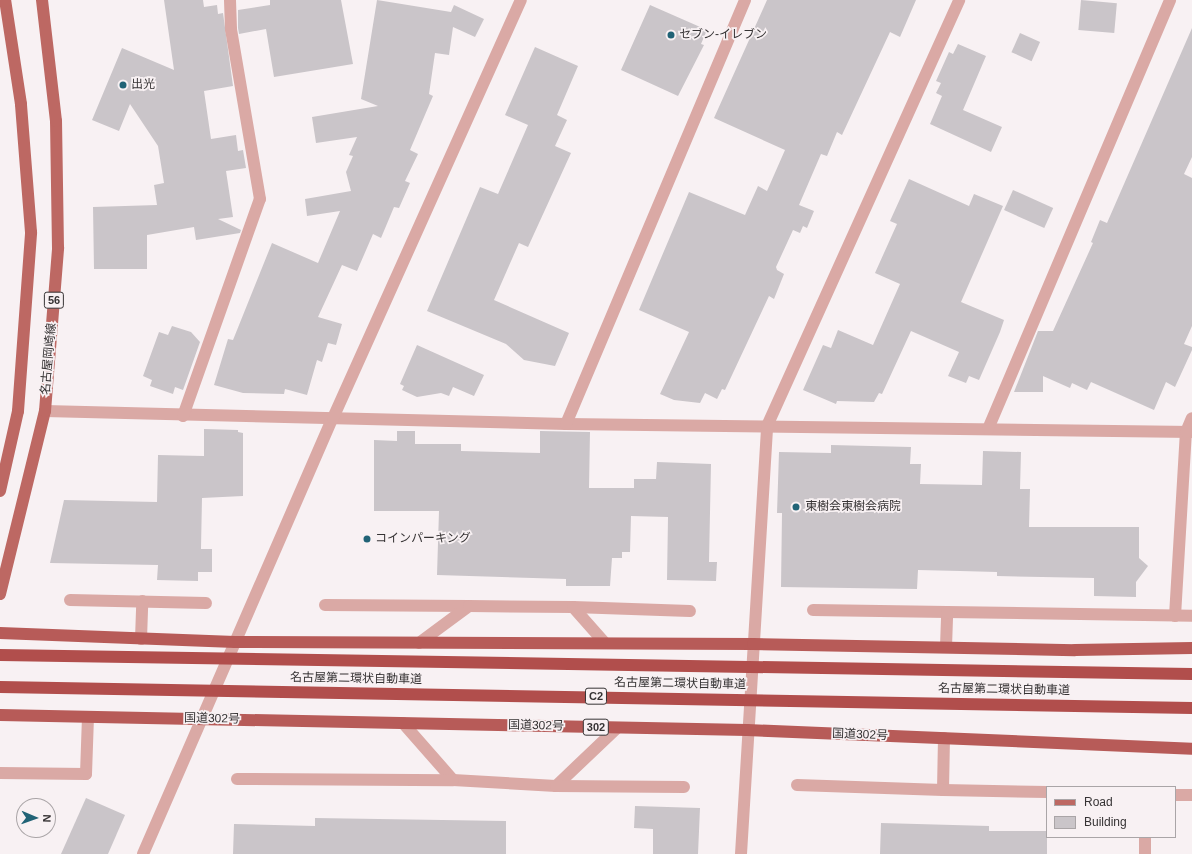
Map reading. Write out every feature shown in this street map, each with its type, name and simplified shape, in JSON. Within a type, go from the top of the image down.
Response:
[{"type":"highway","points":[[0,633],[236,642],[753,644],[946,647],[1192,648]]},
{"type":"highway","name":"名古屋第二環状自動車道","points":[[0,655],[1192,674]]},
{"type":"highway","name":"名古屋第二環状自動車道","points":[[0,687],[1192,708]]},
{"type":"highway","name":"国道302号","points":[[0,715],[747,730],[1192,749]]},
{"type":"main road","name":"56","points":[[0,491],[18,410],[31,232],[21,104],[5,0]]},
{"type":"main road","name":"名古屋岡崎線","points":[[0,594],[45,412],[58,248],[56,121],[42,0]]},
{"type":"street","points":[[183,416],[260,199],[231,29],[230,0]]},
{"type":"street","points":[[143,854],[333,418],[521,0]]},
{"type":"street","points":[[566,424],[745,0]]},
{"type":"street","points":[[741,854],[747,730],[767,426],[959,0]]},
{"type":"street","points":[[988,429],[1170,0]]},
{"type":"street","points":[[45,412],[566,424],[1189,432]]},
{"type":"street","points":[[1175,616],[1189,432],[1192,418]]},
{"type":"street","points":[[70,600],[206,603]]},
{"type":"street","points":[[141,639],[142,601]]},
{"type":"street","points":[[325,605],[573,607],[690,610]]},
{"type":"street","points":[[419,643],[469,606]]},
{"type":"street","points":[[573,607],[605,644]]},
{"type":"street","points":[[813,610],[1192,616]]},
{"type":"street","points":[[946,647],[947,612]]},
{"type":"street","points":[[0,773],[86,774],[88,717]]},
{"type":"street","points":[[403,723],[453,780]]},
{"type":"street","points":[[556,786],[617,728]]},
{"type":"street","points":[[944,738],[944,790]]},
{"type":"street","points":[[237,779],[453,780],[556,786],[684,787]]},
{"type":"street","points":[[797,785],[1046,792]]},
{"type":"street","points":[[1176,795],[1192,795]]},
{"type":"street","points":[[1145,838],[1145,854]]},
{"type":"building","points":[[164,0],[203,0],[204,7],[217,5],[218,14],[223,13],[233,86],[204,91],[211,139],[236,135],[238,151],[243,150],[246,168],[226,171],[233,217],[218,219],[241,230],[240,233],[196,240],[194,227],[147,235],[147,269],[94,269],[93,207],[157,205],[154,185],[164,183],[158,146],[130,104],[119,131],[92,120],[122,48],[174,70]]},
{"type":"building","points":[[270,0],[341,0],[353,64],[274,77],[266,29],[239,34],[238,28],[238,10],[270,5]]},
{"type":"building","points":[[377,0],[451,12],[454,5],[484,19],[475,37],[453,27],[449,55],[435,53],[429,94],[433,96],[410,150],[418,154],[405,181],[410,183],[399,208],[394,207],[381,238],[373,234],[357,271],[342,265],[318,317],[342,324],[336,345],[328,343],[322,362],[317,360],[307,395],[285,389],[284,394],[243,393],[214,385],[228,339],[233,340],[272,243],[318,263],[340,211],[307,216],[305,199],[351,191],[346,172],[353,156],[349,155],[357,137],[316,143],[312,117],[378,106],[361,99]]},
{"type":"building","points":[[767,0],[916,0],[900,37],[890,32],[842,135],[837,132],[827,156],[821,154],[799,205],[814,211],[807,228],[803,226],[800,233],[793,230],[776,267],[777,270],[784,274],[774,299],[769,296],[725,390],[722,389],[717,399],[705,393],[700,403],[674,400],[660,394],[689,332],[639,310],[689,192],[745,215],[758,186],[767,191],[785,150],[714,118]]},
{"type":"building","points":[[1081,0],[1117,3],[1114,33],[1078,30]]},
{"type":"building","points":[[650,5],[707,30],[701,44],[704,45],[678,96],[621,70]]},
{"type":"building","points":[[1192,28],[1192,157],[1184,174],[1192,178],[1192,326],[1184,344],[1192,347],[1192,350],[1175,387],[1166,382],[1154,410],[1091,382],[1087,390],[1072,383],[1070,388],[1043,376],[1043,392],[1014,392],[1038,331],[1053,331],[1093,243],[1091,242],[1100,220],[1107,223]]},
{"type":"building","points":[[1020,33],[1040,42],[1032,61],[1011,52]]},
{"type":"building","points":[[958,44],[986,56],[963,110],[1002,127],[991,152],[930,124],[942,96],[936,93],[941,83],[936,81],[949,52],[953,54]]},
{"type":"building","points":[[535,47],[578,66],[557,115],[567,120],[555,146],[571,153],[528,247],[519,243],[494,300],[569,333],[555,366],[524,360],[506,344],[427,311],[480,187],[498,194],[528,125],[505,115]]},
{"type":"building","points":[[909,179],[969,206],[974,194],[1003,206],[961,302],[1004,320],[979,380],[969,376],[966,383],[948,376],[959,352],[911,331],[882,394],[879,393],[874,402],[837,401],[836,404],[803,390],[823,345],[831,348],[838,330],[873,345],[900,284],[875,273],[897,224],[890,221]]},
{"type":"building","points":[[1013,190],[1053,208],[1044,228],[1004,210]]},
{"type":"building","points":[[172,326],[191,332],[200,342],[183,390],[175,387],[173,394],[150,386],[152,380],[143,376],[159,332],[168,335]]},
{"type":"building","points":[[417,345],[484,375],[474,396],[453,387],[449,396],[441,393],[417,397],[402,390],[404,386],[400,384]]},
{"type":"building","points":[[204,429],[238,430],[238,432],[243,433],[243,496],[202,498],[201,549],[212,549],[212,572],[198,572],[198,581],[157,580],[158,565],[50,563],[64,500],[157,502],[158,455],[204,456]]},
{"type":"building","points":[[397,431],[415,431],[415,444],[461,444],[461,451],[540,453],[540,431],[590,432],[589,488],[634,488],[634,479],[656,479],[657,462],[711,464],[709,562],[717,562],[716,581],[667,580],[668,517],[631,516],[630,552],[622,552],[622,558],[612,558],[610,586],[566,586],[566,579],[437,575],[439,511],[374,511],[374,440],[397,441]]},
{"type":"building","points":[[831,445],[911,447],[910,464],[921,464],[920,484],[982,485],[983,451],[1021,452],[1020,489],[1030,489],[1029,527],[1139,527],[1139,558],[1148,566],[1136,582],[1136,597],[1094,596],[1094,578],[997,576],[997,572],[918,570],[917,589],[781,587],[782,513],[777,513],[779,452],[831,453]]},
{"type":"building","points":[[86,798],[125,815],[108,854],[61,854]]},
{"type":"building","points":[[635,806],[700,808],[698,854],[653,854],[653,829],[634,828]]},
{"type":"building","points":[[315,818],[506,821],[506,854],[233,854],[234,824],[315,826]]},
{"type":"building","points":[[881,823],[989,826],[989,831],[1046,831],[1047,838],[1047,854],[880,854]]},
{"type":"place","name":"セブン-イレブン","points":[[671,35]]},
{"type":"place","name":"出光","points":[[123,85]]},
{"type":"place","name":"東樹会東樹会病院","points":[[796,507]]},
{"type":"place","name":"コインパーキング","points":[[367,539]]}]
